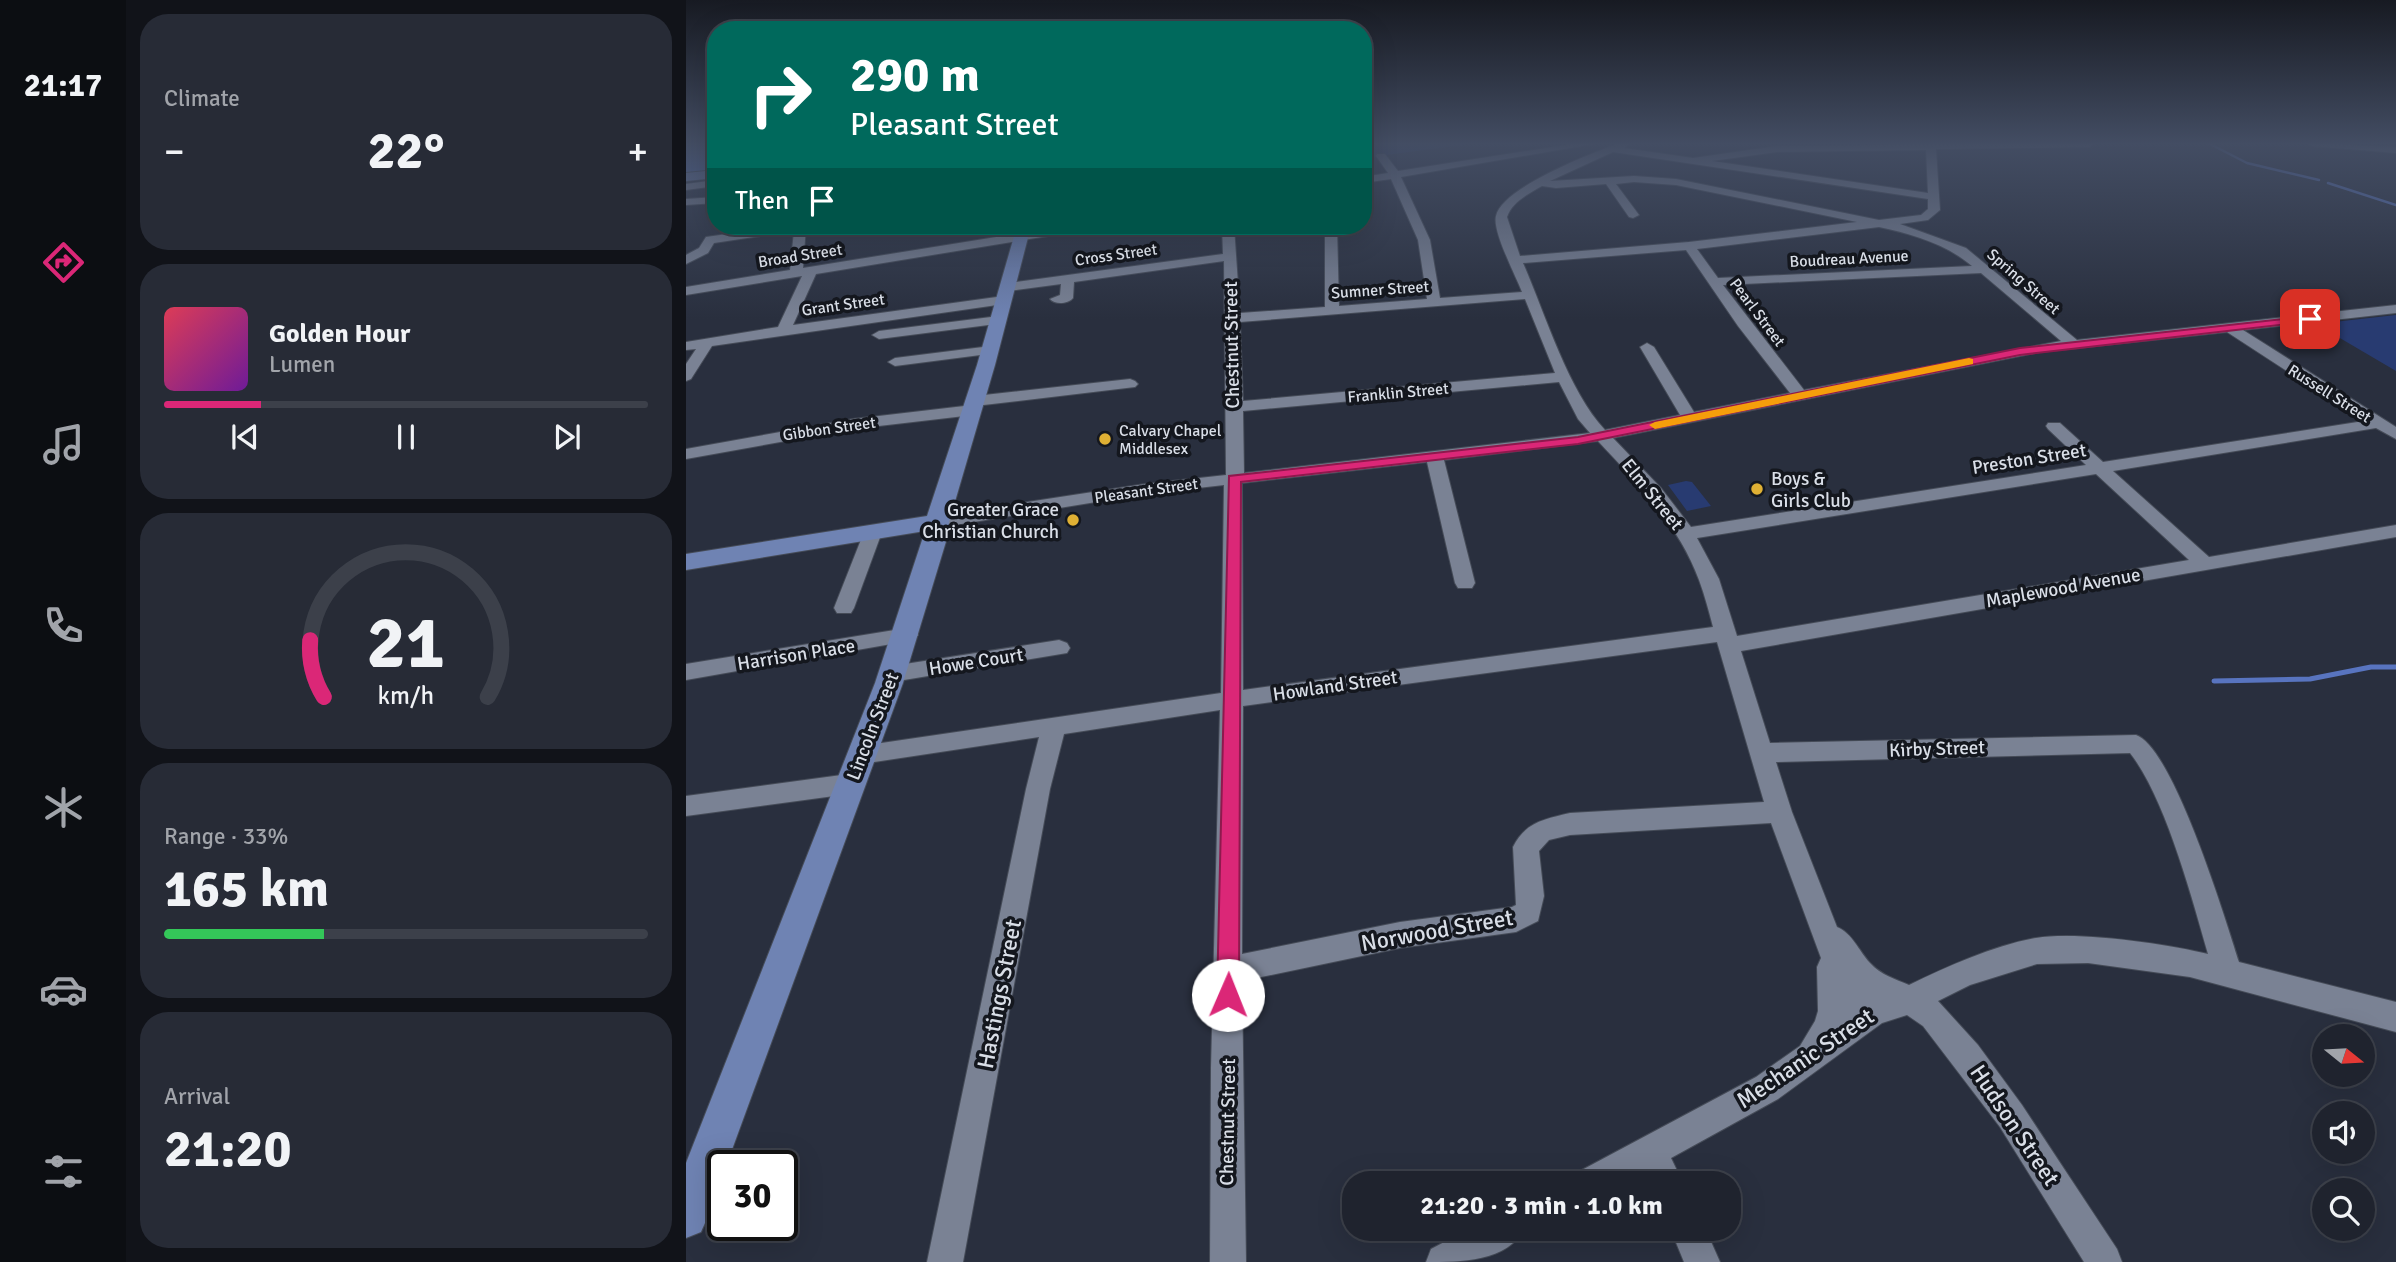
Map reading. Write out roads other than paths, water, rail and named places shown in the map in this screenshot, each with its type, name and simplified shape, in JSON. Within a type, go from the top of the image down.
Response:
[{"type":"main road","name":"Lincoln Street","points":[[686,1217],[907,635],[936,535],[937,522],[991,350],[1021,235]]},
{"type":"main road","name":"Pleasant Street","points":[[686,562],[937,522]]},
{"type":"street","points":[[1407,202],[1424,240],[1434,302]]},
{"type":"street","name":"Elm Street","points":[[1515,202],[1503,211],[1503,229],[1564,377],[1586,419],[1655,492],[1686,534],[1709,579],[1779,812],[1847,984],[1874,1011]]},
{"type":"street","points":[[1624,202],[1633,215]]},
{"type":"street","name":"Spring Street","points":[[1775,202],[1890,225],[1962,251],[2073,344]]},
{"type":"street","points":[[1515,260],[1689,246],[1890,225],[1930,216],[1935,202]]},
{"type":"street","points":[[688,258],[704,250],[710,240],[742,235]]},
{"type":"street","points":[[783,330],[803,272],[801,235]]},
{"type":"street","name":"Broad Street","points":[[686,291],[1001,235]]},
{"type":"street","name":"Chestnut Street","points":[[1227,1262],[1225,1172],[1234,479],[1233,318],[1228,235]]},
{"type":"street","points":[[1331,235],[1332,310]]},
{"type":"street","name":"Pearl Street","points":[[1689,246],[1801,397]]},
{"type":"street","name":"Cross Street","points":[[1006,293],[1068,279],[1228,257]]},
{"type":"street","name":"Boudreau Avenue","points":[[1714,282],[1986,269]]},
{"type":"street","points":[[1057,299],[1066,298],[1068,279]]},
{"type":"street","name":"Grant Street","points":[[686,346],[1006,293]]},
{"type":"street","name":"Sumner Street","points":[[1233,318],[1529,295]]},
{"type":"street","name":"Pleasant Street","points":[[937,522],[1145,489],[1601,436],[1976,360],[2073,344],[2396,309]]},
{"type":"street","points":[[879,335],[999,320]]},
{"type":"street","name":"Russell Street","points":[[2229,327],[2396,434]]},
{"type":"street","points":[[686,376],[707,342]]},
{"type":"street","points":[[1647,347],[1690,418]]},
{"type":"street","points":[[895,362],[991,350]]},
{"type":"street","name":"Franklin Street","points":[[1233,407],[1564,377]]},
{"type":"street","name":"Gibbon Street","points":[[686,454],[839,426],[1130,384]]},
{"type":"street","name":"Preston Street","points":[[1686,534],[2379,423]]},
{"type":"street","points":[[2054,426],[2204,563]]},
{"type":"street","points":[[1434,456],[1465,583]]},
{"type":"street","name":"Maplewood Avenue","points":[[1728,639],[2396,531]]},
{"type":"street","points":[[844,608],[873,532]]},
{"type":"street","name":"Harrison Place","points":[[686,672],[907,635]]},
{"type":"street","name":"Howland Street","points":[[686,806],[1054,726],[1233,700],[1728,639]]},
{"type":"street","name":"Howe Court","points":[[892,674],[1059,648]]},
{"type":"street","name":"Hastings Street","points":[[945,1262],[1038,789],[1054,726]]},
{"type":"street","name":"Kirby Street","points":[[1762,752],[2136,744],[2144,750],[2198,880],[2228,972]]},
{"type":"street","name":"Norwood Street","points":[[1229,970],[1400,936],[1516,919],[1528,912],[1532,896],[1526,847],[1541,831],[1570,824],[1779,812]]},
{"type":"street","name":"Elm Street","points":[[1825,927],[1861,974],[1872,984],[1910,1000]]},
{"type":"street","name":"Elm Street","points":[[1803,1063],[1824,1037],[1835,1003],[1836,994],[1825,927]]},
{"type":"street","name":"Mechanic Street","points":[[1614,1171],[1767,1088],[1874,1011],[1910,1000],[1964,973],[2037,951],[2088,950],[2142,955],[2228,972],[2396,1017]]},
{"type":"street","name":"Hudson Street","points":[[1910,1000],[1934,1017],[1968,1056],[2011,1116],[2104,1262]]},
{"type":"street","points":[[1651,1151],[1660,1171]]},
{"type":"street","points":[[1444,1262],[1483,1241]]},
{"type":"street","points":[[1693,1241],[1702,1262]]},
{"type":"waterway","points":[[2386,202],[2396,205]]},
{"type":"waterway","points":[[2214,681],[2310,679],[2371,667],[2396,667]]},
{"type":"place","name":"Calvary Chapel Middlesex","points":[[1105,439]]},
{"type":"place","name":"Boys & Girls Club","points":[[1757,489]]},
{"type":"place","name":"Greater Grace Christian Church","points":[[1073,520]]}]
